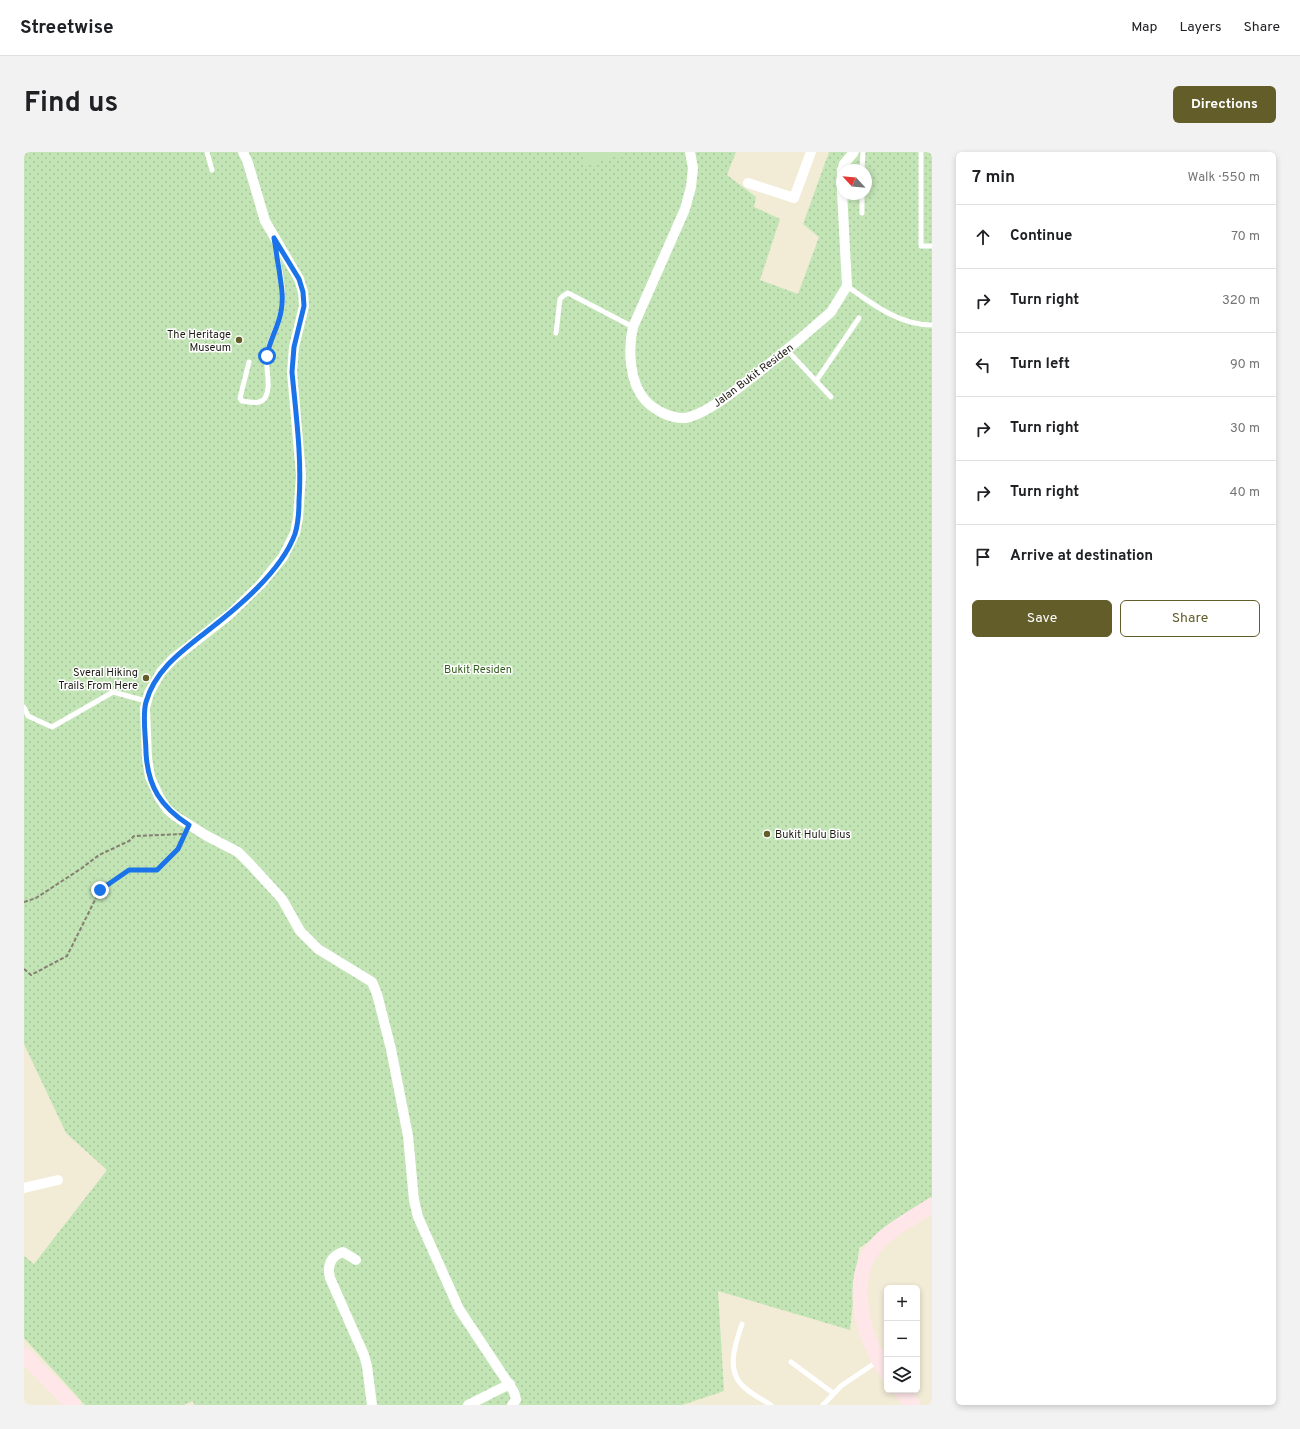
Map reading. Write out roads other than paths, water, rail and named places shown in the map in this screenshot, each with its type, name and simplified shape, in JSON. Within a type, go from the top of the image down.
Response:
[{"type":"main road","points":[[883,1367],[863,1317],[860,1279],[864,1266],[871,1252],[883,1238],[932,1205]]},
{"type":"main road","points":[[24,1355],[73,1405]]},
{"type":"main road","points":[[903,1393],[913,1405]]},
{"type":"street","points":[[244,152],[261,210],[274,238],[299,279],[303,292],[304,306],[292,356],[301,476],[298,518],[295,533],[283,557],[261,584],[230,614],[173,659],[161,672],[144,708],[147,758],[150,777],[159,797],[167,809],[187,829],[238,852],[282,899],[300,931],[318,949],[372,982],[378,994],[407,1129],[414,1200],[418,1217],[459,1309],[510,1384],[516,1396],[515,1403],[512,1405]]},
{"type":"street","name":"Jalan Bukit Residen","points":[[690,152],[693,168],[691,187],[685,209],[633,327],[631,337],[631,368],[643,398],[651,406],[661,412],[685,418],[713,406],[787,350],[831,312],[847,286]]},
{"type":"street","points":[[748,183],[794,198],[811,152]]},
{"type":"street","points":[[844,164],[854,152]]},
{"type":"street","points":[[842,200],[847,286]]},
{"type":"street","points":[[24,1188],[58,1180]]},
{"type":"street","points":[[356,1260],[346,1253],[340,1253],[333,1258],[328,1266],[328,1271],[364,1355],[367,1366],[372,1405]]},
{"type":"street","points":[[468,1405],[510,1384]]},
{"type":"lane","points":[[207,152],[212,170]]},
{"type":"lane","points":[[862,164],[863,152]]},
{"type":"lane","points":[[921,152],[921,246],[932,246]]},
{"type":"lane","points":[[862,200],[862,213]]},
{"type":"lane","points":[[249,362],[240,398],[242,401],[256,403],[264,399],[267,393],[266,364],[268,347],[281,312],[283,288],[278,269],[274,238]]},
{"type":"lane","points":[[847,286],[873,304],[901,319],[912,323],[932,325]]},
{"type":"lane","points":[[556,333],[560,299],[568,293],[633,327]]},
{"type":"lane","points":[[816,381],[859,318]]},
{"type":"lane","points":[[787,350],[831,397]]},
{"type":"lane","points":[[24,707],[28,716],[52,727],[113,692],[146,701]]},
{"type":"lane","points":[[742,1324],[734,1347],[734,1372],[737,1380],[744,1388],[771,1405]]},
{"type":"lane","points":[[791,1362],[833,1393]]},
{"type":"lane","points":[[823,1405],[841,1386],[883,1367]]},
{"type":"place","name":"The Heritage Museum","points":[[239,340]]},
{"type":"place","name":"Sveral Hiking Trails From Here","points":[[146,678]]},
{"type":"place","name":"Bukit Hulu Bius","points":[[767,834]]},
{"type":"park label","name":"Bukit Residen","points":[[478,669]]}]
